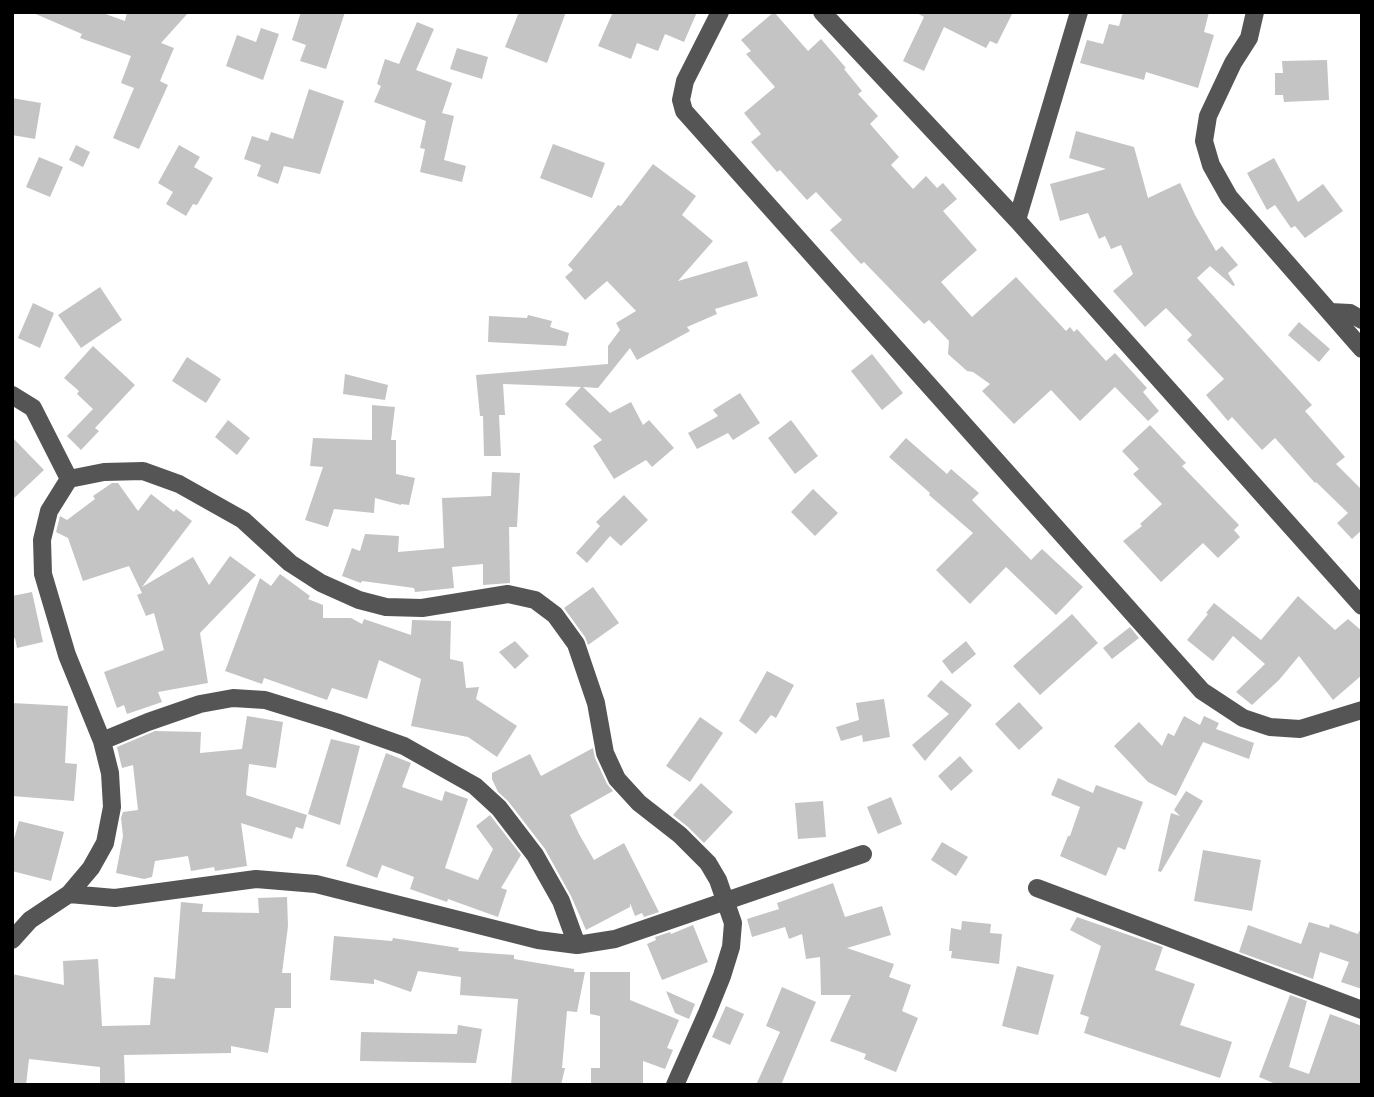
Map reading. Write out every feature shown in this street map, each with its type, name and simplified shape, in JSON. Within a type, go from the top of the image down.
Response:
[{"type":"street","points":[[720,12],[685,81],[681,100],[684,111],[1202,691],[1243,718],[1270,727],[1300,729],[1362,710]]},
{"type":"street","points":[[822,12],[1017,220],[1362,606]]},
{"type":"street","points":[[1017,220],[1079,12]]},
{"type":"street","points":[[1255,12],[1249,38],[1233,63],[1208,116],[1204,141],[1211,165],[1229,197],[1362,349]]},
{"type":"street","points":[[1330,312],[1350,313],[1362,320]]},
{"type":"street","points":[[12,395],[33,408],[69,479]]},
{"type":"street","points":[[12,940],[30,920],[69,894],[91,868],[105,844],[112,807],[110,773],[102,741],[67,655],[43,574],[42,540],[49,511],[69,479],[104,472],[143,471],[179,484],[243,520],[290,563],[321,583],[359,600],[386,607],[422,608],[508,594],[535,600],[555,615],[576,644],[596,703],[605,753],[617,779],[639,803],[680,835],[708,863],[718,880],[733,923],[731,947],[722,976],[675,1085]]},
{"type":"street","points":[[102,741],[200,704],[233,698],[265,700],[404,746],[475,786],[499,808],[536,855],[561,901],[578,945]]},
{"type":"street","points":[[69,894],[115,898],[256,879],[316,884],[538,940],[578,945],[615,939],[863,854]]},
{"type":"street","points":[[1037,888],[1362,1010]]},
{"type":"building","points":[[31,12],[100,12],[125,21],[127,12],[189,12],[161,43],[174,48],[160,81],[168,85],[139,149],[113,138],[134,88],[121,83],[131,56],[80,38],[82,34]]},
{"type":"building","points":[[301,12],[345,12],[326,69],[300,61],[306,45],[292,40]]},
{"type":"building","points":[[519,12],[566,12],[547,63],[505,47]]},
{"type":"building","points":[[613,12],[697,12],[684,42],[665,34],[658,51],[637,43],[631,59],[598,46]]},
{"type":"building","points":[[774,12],[808,51],[821,39],[846,68],[844,69],[862,91],[858,94],[878,116],[870,124],[899,157],[891,165],[913,189],[926,176],[937,188],[943,183],[957,199],[943,211],[977,250],[941,282],[972,317],[1016,277],[1066,331],[1070,327],[1074,332],[1077,329],[1106,361],[1115,353],[1147,388],[1143,392],[1159,411],[1148,421],[1115,387],[1080,421],[1051,390],[1014,424],[982,391],[990,384],[967,371],[948,354],[949,341],[929,320],[924,324],[864,262],[861,264],[830,230],[842,220],[816,192],[807,200],[780,170],[777,172],[751,142],[761,134],[744,113],[775,87],[746,54],[751,51],[741,40]]},
{"type":"building","points":[[915,12],[1013,12],[997,44],[990,41],[986,48],[944,27],[924,71],[903,61],[924,17]]},
{"type":"building","points":[[1123,12],[1209,12],[1204,32],[1214,35],[1198,88],[1146,72],[1144,80],[1080,63],[1087,40],[1103,44],[1109,24],[1119,26]]},
{"type":"building","points":[[417,22],[434,29],[416,70],[452,83],[442,113],[454,116],[444,160],[466,166],[462,182],[420,172],[425,149],[420,148],[426,121],[374,102],[381,86],[377,84],[385,59],[399,64]]},
{"type":"building","points":[[261,28],[279,34],[263,80],[226,66],[237,35],[256,42]]},
{"type":"building","points":[[457,48],[488,57],[482,79],[450,69]]},
{"type":"building","points":[[1327,60],[1329,100],[1284,102],[1283,95],[1275,95],[1275,73],[1283,73],[1282,61]]},
{"type":"building","points":[[309,89],[344,101],[320,174],[284,166],[278,184],[257,176],[261,165],[244,159],[252,136],[268,141],[271,132],[293,139]]},
{"type":"building","points":[[12,98],[41,103],[35,139],[12,135]]},
{"type":"building","points":[[1076,131],[1134,147],[1148,198],[1180,183],[1216,251],[1222,246],[1238,265],[1228,273],[1235,285],[1233,286],[1210,266],[1197,278],[1312,405],[1305,411],[1345,457],[1336,464],[1362,490],[1362,530],[1352,539],[1337,523],[1348,513],[1315,483],[1275,438],[1262,450],[1232,417],[1228,421],[1206,395],[1224,379],[1187,340],[1192,335],[1166,308],[1145,327],[1113,291],[1133,274],[1121,245],[1111,249],[1105,236],[1099,239],[1088,213],[1060,221],[1050,184],[1106,169],[1069,158]]},
{"type":"building","points":[[553,144],[605,163],[592,198],[540,178]]},
{"type":"building","points":[[76,145],[90,152],[83,167],[69,160]]},
{"type":"building","points":[[179,145],[200,157],[194,167],[213,178],[197,205],[193,204],[186,216],[166,204],[173,192],[158,183]]},
{"type":"building","points":[[39,157],[63,167],[50,197],[26,187]]},
{"type":"building","points":[[1274,158],[1298,202],[1323,184],[1343,211],[1305,238],[1295,226],[1291,228],[1275,205],[1267,210],[1247,173]]},
{"type":"building","points":[[653,164],[696,196],[682,215],[713,241],[678,281],[747,261],[758,296],[715,309],[717,314],[687,327],[690,331],[637,360],[630,348],[598,388],[583,387],[610,413],[631,402],[643,425],[649,420],[674,448],[652,467],[646,460],[614,479],[593,446],[602,440],[565,404],[581,387],[503,384],[505,415],[499,415],[501,456],[484,456],[483,416],[480,416],[476,375],[608,364],[608,346],[620,330],[616,323],[636,311],[607,281],[585,300],[565,277],[573,270],[568,265],[618,205],[621,206]]},
{"type":"building","points":[[100,287],[122,320],[81,348],[58,315]]},
{"type":"building","points":[[33,303],[54,313],[40,348],[18,338]]},
{"type":"building","points":[[528,315],[552,321],[550,327],[569,333],[566,346],[488,342],[489,316],[527,318]]},
{"type":"building","points":[[1299,322],[1330,349],[1319,362],[1288,335]]},
{"type":"building","points":[[93,346],[135,385],[95,428],[99,431],[81,450],[67,436],[93,409],[64,378]]},
{"type":"building","points":[[872,354],[903,393],[882,410],[851,371]]},
{"type":"building","points":[[187,357],[221,379],[206,403],[172,381]]},
{"type":"building","points":[[345,374],[388,385],[385,400],[343,394]]},
{"type":"building","points":[[740,393],[760,423],[733,440],[728,433],[697,449],[688,433],[718,416],[713,410]]},
{"type":"building","points":[[372,405],[395,407],[391,440],[396,440],[396,474],[415,478],[409,505],[375,498],[374,513],[334,509],[328,527],[305,520],[323,467],[310,466],[313,438],[372,440]]},
{"type":"building","points":[[228,420],[250,438],[237,455],[215,437]]},
{"type":"building","points":[[791,420],[818,456],[795,474],[768,438]]},
{"type":"building","points":[[1150,425],[1186,463],[1182,466],[1239,525],[1234,530],[1240,537],[1218,558],[1203,543],[1161,582],[1123,541],[1142,526],[1140,524],[1162,504],[1133,474],[1139,469],[1122,451]]},
{"type":"building","points":[[12,437],[44,470],[12,500]]},
{"type":"building","points":[[906,438],[947,474],[951,469],[979,493],[972,500],[1031,560],[1042,549],[1083,587],[1056,615],[1006,567],[970,604],[936,570],[973,533],[889,457]]},
{"type":"building","points":[[492,472],[520,473],[517,527],[509,527],[510,583],[483,585],[483,564],[452,567],[454,588],[415,592],[414,588],[361,583],[342,576],[352,548],[360,551],[365,534],[399,536],[398,552],[444,548],[442,498],[491,496]]},
{"type":"building","points":[[112,483],[118,483],[138,511],[151,494],[174,512],[176,509],[192,521],[142,587],[193,557],[209,585],[230,556],[256,575],[200,633],[208,683],[158,692],[162,702],[127,714],[124,705],[117,708],[104,672],[164,650],[154,613],[146,616],[137,595],[142,593],[129,566],[83,581],[68,538],[56,532],[60,516],[67,520]]},
{"type":"building","points":[[813,489],[838,513],[815,536],[791,512]]},
{"type":"building","points":[[624,495],[648,520],[621,546],[610,536],[587,563],[576,553],[600,526],[596,522]]},
{"type":"building","points":[[280,574],[310,596],[308,599],[323,605],[323,618],[351,618],[362,624],[364,619],[411,635],[412,620],[451,621],[450,659],[463,662],[466,688],[479,687],[476,699],[517,726],[497,757],[468,737],[411,726],[421,679],[379,660],[367,699],[332,688],[327,700],[264,678],[262,684],[225,671],[260,578],[271,586]]},
{"type":"building","points":[[593,587],[619,623],[588,645],[564,608]]},
{"type":"building","points":[[32,592],[43,642],[17,648],[15,638],[12,639],[12,596]]},
{"type":"building","points":[[1298,596],[1335,630],[1348,619],[1362,631],[1362,675],[1333,700],[1299,656],[1279,680],[1252,705],[1236,692],[1265,664],[1233,636],[1213,661],[1187,640],[1214,603],[1261,640]]},
{"type":"building","points":[[1072,614],[1098,643],[1040,695],[1013,666]]},
{"type":"building","points":[[1130,627],[1139,638],[1112,659],[1103,648]]},
{"type":"building","points":[[515,641],[529,656],[515,669],[499,652]]},
{"type":"building","points":[[966,641],[976,654],[952,674],[942,661]]},
{"type":"building","points":[[767,671],[794,685],[776,718],[771,715],[756,734],[739,721]]},
{"type":"building","points":[[941,680],[972,705],[925,761],[912,745],[949,714],[927,696]]},
{"type":"building","points":[[884,699],[890,737],[863,742],[862,735],[841,741],[836,727],[859,720],[856,703]]},
{"type":"building","points":[[1019,702],[1043,728],[1019,750],[995,724]]},
{"type":"building","points":[[12,703],[68,706],[65,763],[77,764],[74,801],[12,796]]},
{"type":"building","points":[[247,716],[283,722],[276,768],[249,764],[246,795],[307,815],[303,829],[296,827],[292,839],[241,823],[247,866],[215,871],[214,867],[191,871],[188,856],[155,861],[152,877],[144,879],[116,873],[123,836],[123,812],[138,810],[133,765],[122,768],[117,747],[155,731],[201,732],[200,753],[242,749]]},
{"type":"building","points":[[1184,716],[1200,725],[1204,716],[1219,723],[1216,729],[1254,743],[1249,759],[1203,742],[1176,796],[1148,782],[1114,746],[1139,722],[1162,746],[1168,733],[1174,736]]},
{"type":"building","points":[[700,717],[723,733],[690,782],[666,766]]},
{"type":"building","points":[[331,739],[360,746],[340,825],[308,814]]},
{"type":"building","points":[[593,748],[607,784],[613,791],[570,815],[594,860],[624,843],[659,912],[644,917],[642,913],[635,916],[630,903],[630,907],[586,930],[545,849],[498,792],[492,773],[530,754],[541,776]]},
{"type":"building","points":[[386,753],[411,763],[402,787],[442,801],[445,791],[468,799],[445,868],[478,880],[493,849],[476,826],[490,815],[521,855],[501,888],[507,890],[498,917],[410,889],[414,877],[382,865],[377,878],[346,866]]},
{"type":"building","points":[[960,756],[973,771],[951,791],[938,776]]},
{"type":"building","points":[[1058,778],[1093,793],[1096,785],[1143,802],[1125,850],[1118,847],[1106,876],[1060,856],[1080,807],[1051,795]]},
{"type":"building","points":[[701,783],[733,812],[704,843],[673,815]]},
{"type":"building","points":[[1186,791],[1203,801],[1161,872],[1158,871],[1171,813],[1180,816],[1174,810]]},
{"type":"building","points":[[891,797],[902,824],[878,834],[867,807]]},
{"type":"building","points":[[823,801],[826,837],[798,839],[795,803]]},
{"type":"building","points":[[19,821],[64,832],[51,881],[12,871],[12,846]]},
{"type":"building","points":[[942,842],[968,857],[956,876],[931,860]]},
{"type":"building","points":[[1203,850],[1261,860],[1252,911],[1194,901]]},
{"type":"building","points":[[833,883],[845,917],[882,906],[891,935],[847,948],[894,964],[889,977],[911,985],[902,1011],[918,1018],[896,1072],[864,1059],[866,1054],[830,1041],[851,995],[821,995],[820,957],[806,959],[802,934],[789,939],[785,927],[752,937],[747,919],[779,909],[777,903]]},
{"type":"building","points":[[287,897],[288,926],[282,973],[291,973],[291,1008],[275,1008],[268,1053],[231,1046],[231,1053],[124,1055],[125,1085],[100,1085],[100,1067],[29,1059],[26,1085],[12,1085],[12,974],[64,985],[63,961],[98,959],[102,1026],[150,1025],[154,977],[175,979],[181,902],[203,904],[202,912],[259,913],[258,898]]},
{"type":"building","points":[[1077,917],[1163,947],[1155,970],[1195,984],[1180,1025],[1232,1042],[1220,1078],[1084,1033],[1089,1017],[1080,1014],[1101,946],[1070,930]]},
{"type":"building","points":[[962,921],[991,924],[990,933],[1002,934],[999,964],[951,958],[951,928],[961,930]]},
{"type":"building","points":[[1309,922],[1329,928],[1330,924],[1358,934],[1359,931],[1362,932],[1362,989],[1341,982],[1349,962],[1320,952],[1313,979],[1239,952],[1248,925],[1301,944]]},
{"type":"building","points":[[693,925],[708,962],[662,980],[647,944],[656,940],[655,937]]},
{"type":"building","points":[[334,936],[392,941],[393,938],[459,948],[458,951],[514,955],[514,959],[585,972],[577,1012],[567,1011],[562,1068],[565,1068],[561,1085],[511,1085],[518,999],[460,995],[461,977],[418,971],[411,992],[374,979],[374,984],[330,980]]},
{"type":"building","points":[[1017,966],[1054,975],[1038,1035],[1002,1026]]},
{"type":"building","points":[[590,972],[630,972],[630,1000],[679,1020],[667,1048],[673,1050],[665,1069],[643,1061],[643,1085],[591,1085],[591,1068],[600,1068],[600,1016],[590,1014]]},
{"type":"building","points":[[782,987],[816,1002],[781,1085],[756,1085],[780,1032],[766,1026]]},
{"type":"building","points":[[666,991],[695,1004],[689,1019],[675,1013]]},
{"type":"building","points":[[1290,995],[1307,1001],[1289,1067],[1309,1074],[1330,1014],[1362,1026],[1362,1085],[1278,1085],[1259,1077]]},
{"type":"building","points":[[726,1006],[744,1014],[730,1045],[712,1037]]},
{"type":"building","points":[[458,1025],[482,1029],[476,1063],[360,1061],[361,1032],[457,1034]]}]
